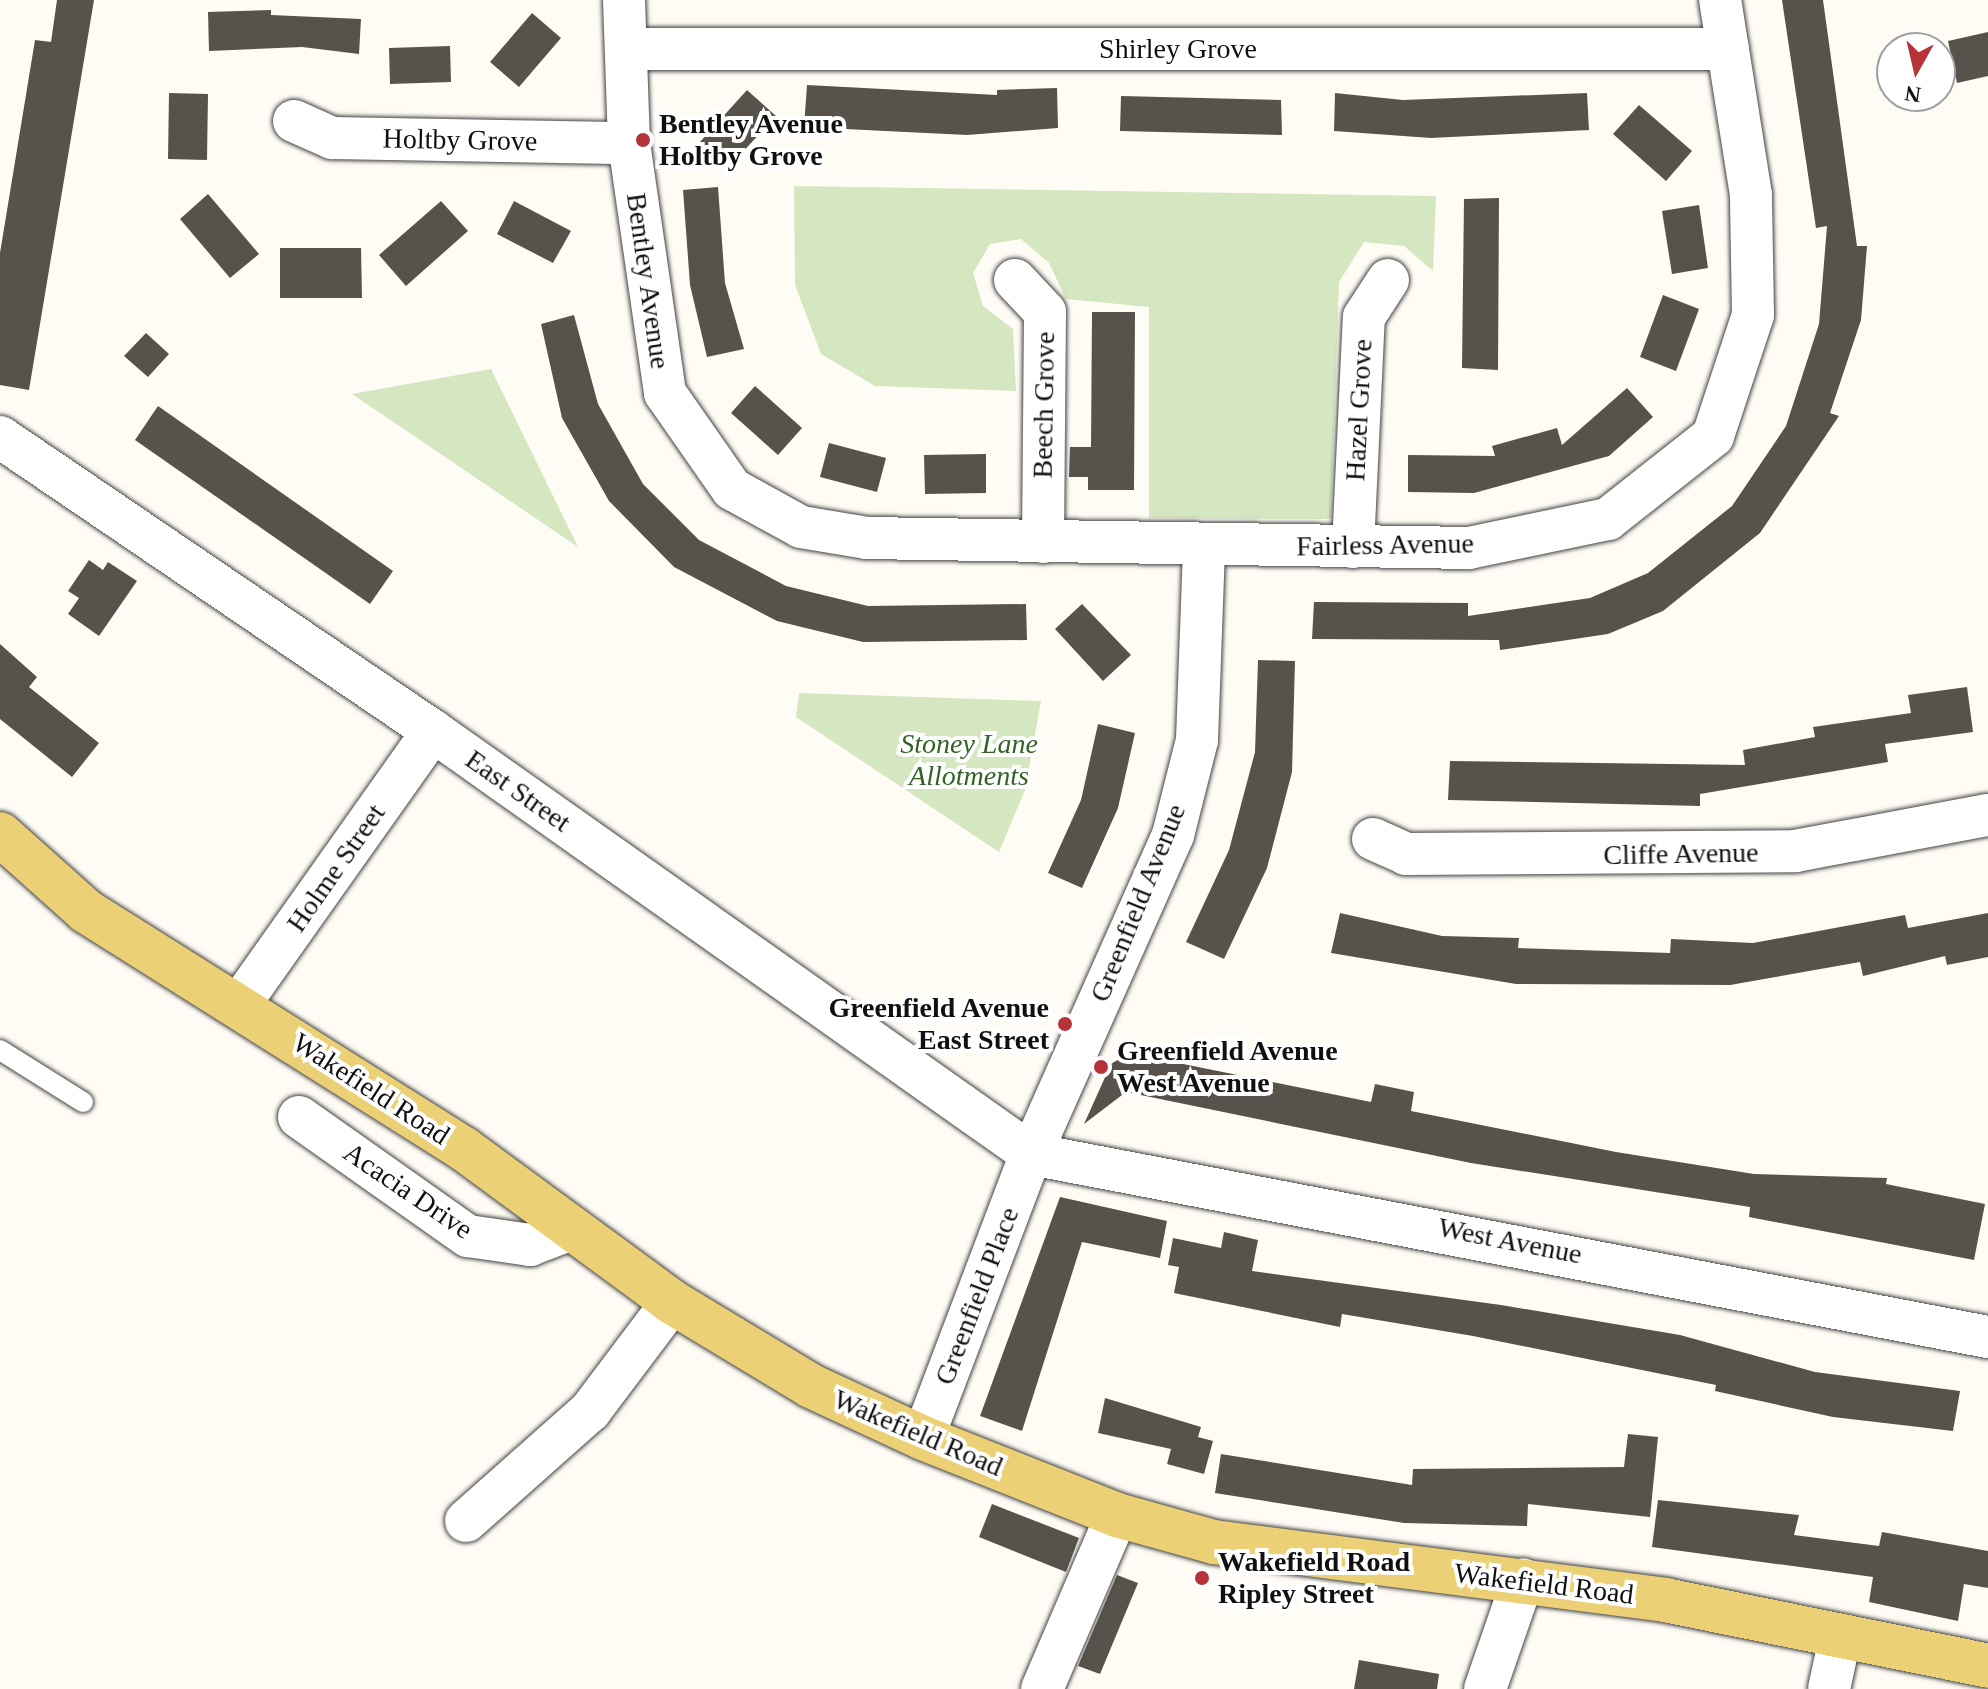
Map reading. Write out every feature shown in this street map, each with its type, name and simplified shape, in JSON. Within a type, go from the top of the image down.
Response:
[{"type":"main road","name":"Wakefield Road","points":[[3,843],[86,911],[464,1149],[569,1230],[672,1302],[811,1386],[923,1438],[1117,1515],[1214,1542],[1523,1579],[1988,1666]]},
{"type":"street","name":"Bentley Avenue","points":[[624,0],[629,143],[665,393],[732,489],[801,527],[867,538],[1204,545]]},
{"type":"street","name":"Fairless Avenue","points":[[1204,545],[1469,548],[1608,519],[1713,436],[1753,315],[1751,195],[1720,0]]},
{"type":"street","name":"Shirley Grove","points":[[628,49],[1728,49]]},
{"type":"street","name":"Holtby Grove","points":[[294,121],[332,138],[629,143]]},
{"type":"street","name":"Beech Grove","points":[[1015,280],[1045,312],[1043,542]]},
{"type":"street","name":"Hazel Grove","points":[[1353,547],[1364,317],[1388,280]]},
{"type":"street","name":"East Street","points":[[0,437],[433,731],[1031,1154]]},
{"type":"street","name":"Greenfield Avenue","points":[[1031,1154],[1173,835],[1197,740],[1204,545]]},
{"type":"street","name":"Holme Street","points":[[239,1005],[433,731]]},
{"type":"street","name":"Cliffe Avenue","points":[[1373,839],[1406,854],[1795,851],[1988,815]]},
{"type":"street","name":"Acacia Drive","points":[[299,1117],[468,1236],[530,1245],[569,1230]]},
{"type":"street","name":"West Avenue","points":[[1031,1154],[1988,1337]]},
{"type":"street","name":"Greenfield Place","points":[[923,1438],[1031,1154]]},
{"type":"street","points":[[466,1521],[590,1411],[672,1302]]},
{"type":"street","points":[[1042,1689],[1117,1515]]},
{"type":"street","points":[[1485,1689],[1523,1579]]},
{"type":"street","points":[[1829,1689],[1840,1638]]},
{"type":"lane","points":[[0,1050],[83,1102]]},
{"type":"green space","points":[[794,186],[1436,196],[1433,271],[1404,246],[1364,242],[1339,282],[1331,519],[1149,518],[1149,307],[1066,299],[1049,263],[1021,239],[990,244],[973,273],[983,306],[1013,329],[1016,391],[875,386],[821,354],[795,285]]},
{"type":"green space","points":[[491,369],[578,547],[352,394]]},
{"type":"green space","name":"Stoney Lane Allotments","points":[[799,693],[1041,701],[1025,790],[999,852],[796,717]]},
{"type":"building","points":[[57,0],[94,0],[29,390],[0,385],[0,253],[35,40],[51,42]]},
{"type":"building","points":[[1782,0],[1823,0],[1857,246],[1867,246],[1861,320],[1830,413],[1839,416],[1760,533],[1663,611],[1608,634],[1500,650],[1499,640],[1312,639],[1314,602],[1468,603],[1468,616],[1590,598],[1648,573],[1732,506],[1786,426],[1819,324],[1827,226],[1816,228]]},
{"type":"building","points":[[271,10],[271,15],[361,19],[359,54],[302,47],[209,51],[208,12]]},
{"type":"building","points":[[532,13],[561,38],[519,87],[490,62]]},
{"type":"building","points":[[1988,32],[1988,76],[1957,83],[1956,39]]},
{"type":"building","points":[[450,46],[451,82],[390,84],[389,48]]},
{"type":"building","points":[[807,85],[997,95],[997,90],[1057,88],[1058,128],[967,135],[804,127]]},
{"type":"building","points":[[747,90],[776,116],[727,169],[699,143]]},
{"type":"building","points":[[169,93],[208,94],[207,160],[168,159]]},
{"type":"building","points":[[1335,93],[1403,100],[1587,93],[1589,130],[1431,138],[1334,131]]},
{"type":"building","points":[[1121,96],[1281,100],[1282,135],[1120,131]]},
{"type":"building","points":[[1639,105],[1692,151],[1666,181],[1613,134]]},
{"type":"building","points":[[718,187],[725,283],[744,349],[707,357],[690,285],[683,190]]},
{"type":"building","points":[[208,194],[259,254],[230,278],[180,219]]},
{"type":"building","points":[[1499,198],[1498,370],[1462,368],[1464,199]]},
{"type":"building","points":[[441,201],[468,231],[406,286],[379,255]]},
{"type":"building","points":[[514,201],[571,231],[553,263],[497,234]]},
{"type":"building","points":[[1699,205],[1708,268],[1672,274],[1662,211]]},
{"type":"building","points":[[280,248],[361,248],[362,298],[280,298]]},
{"type":"building","points":[[1663,295],[1699,309],[1676,371],[1640,357]]},
{"type":"building","points":[[1092,312],[1135,312],[1134,490],[1088,490],[1088,477],[1069,477],[1070,447],[1091,447]]},
{"type":"building","points":[[574,315],[598,404],[643,484],[699,540],[786,586],[868,606],[1026,604],[1027,640],[863,642],[777,621],[674,567],[609,501],[562,418],[541,324]]},
{"type":"building","points":[[146,333],[169,354],[148,377],[124,356]]},
{"type":"building","points":[[755,386],[802,428],[778,455],[731,413]]},
{"type":"building","points":[[1627,388],[1653,417],[1609,456],[1474,493],[1408,492],[1408,455],[1495,456],[1492,446],[1557,428],[1562,445]]},
{"type":"building","points":[[158,406],[393,571],[370,604],[135,440]]},
{"type":"building","points":[[829,443],[886,458],[877,492],[820,477]]},
{"type":"building","points":[[986,454],[986,493],[925,494],[924,455]]},
{"type":"building","points":[[89,560],[103,570],[108,562],[137,581],[99,636],[68,614],[79,598],[68,591]]},
{"type":"building","points":[[1082,604],[1131,655],[1103,681],[1055,629]]},
{"type":"building","points":[[0,644],[37,677],[29,687],[99,743],[72,777],[0,719]]},
{"type":"building","points":[[1258,660],[1295,661],[1292,772],[1267,868],[1224,959],[1186,942],[1229,850],[1255,752]]},
{"type":"building","points":[[1967,687],[1973,732],[1885,744],[1888,762],[1700,794],[1700,806],[1448,800],[1450,761],[1745,765],[1743,750],[1815,737],[1813,727],[1911,713],[1908,695]]},
{"type":"building","points":[[1098,724],[1135,733],[1118,808],[1082,888],[1048,873],[1081,800]]},
{"type":"building","points":[[1340,913],[1442,936],[1519,938],[1518,948],[1670,953],[1671,939],[1753,943],[1905,915],[1908,928],[1988,913],[1988,957],[1947,965],[1945,956],[1863,976],[1860,962],[1730,985],[1516,984],[1331,953]]},
{"type":"building","points":[[1129,1053],[1371,1102],[1375,1084],[1414,1092],[1411,1111],[1616,1152],[1754,1174],[1887,1178],[1886,1184],[1985,1204],[1974,1260],[1749,1217],[1750,1207],[1471,1163],[1126,1092],[1084,1124],[1111,1064]]},
{"type":"building","points":[[1060,1197],[1167,1221],[1160,1258],[1082,1242],[1022,1431],[980,1416]]},
{"type":"building","points":[[1224,1232],[1258,1240],[1252,1271],[1501,1305],[1680,1335],[1815,1372],[1960,1391],[1953,1431],[1833,1417],[1715,1391],[1716,1385],[1473,1336],[1342,1314],[1340,1327],[1174,1293],[1179,1267],[1168,1265],[1173,1238],[1221,1248]]},
{"type":"building","points":[[1105,1398],[1201,1427],[1198,1437],[1213,1441],[1204,1474],[1167,1464],[1171,1449],[1098,1433]]},
{"type":"building","points":[[1628,1434],[1658,1437],[1650,1517],[1528,1504],[1527,1526],[1404,1523],[1215,1493],[1221,1454],[1412,1485],[1413,1469],[1624,1467]]},
{"type":"building","points":[[1658,1500],[1799,1515],[1794,1535],[1879,1546],[1882,1532],[1988,1551],[1988,1588],[1964,1584],[1958,1621],[1869,1602],[1873,1577],[1652,1547]]},
{"type":"building","points":[[992,1504],[1079,1538],[1066,1572],[979,1537]]},
{"type":"building","points":[[1117,1575],[1138,1583],[1100,1674],[1078,1666]]},
{"type":"building","points":[[1359,1660],[1439,1674],[1437,1689],[1354,1689]]},
{"type":"place","name":"Bentley Avenue Holtby Grove","points":[[643,140]]},
{"type":"place","name":"Greenfield Avenue East Street","points":[[1065,1024]]},
{"type":"place","name":"Greenfield Avenue West Avenue","points":[[1101,1067]]},
{"type":"place","name":"Wakefield Road Ripley Street","points":[[1202,1578]]}]
